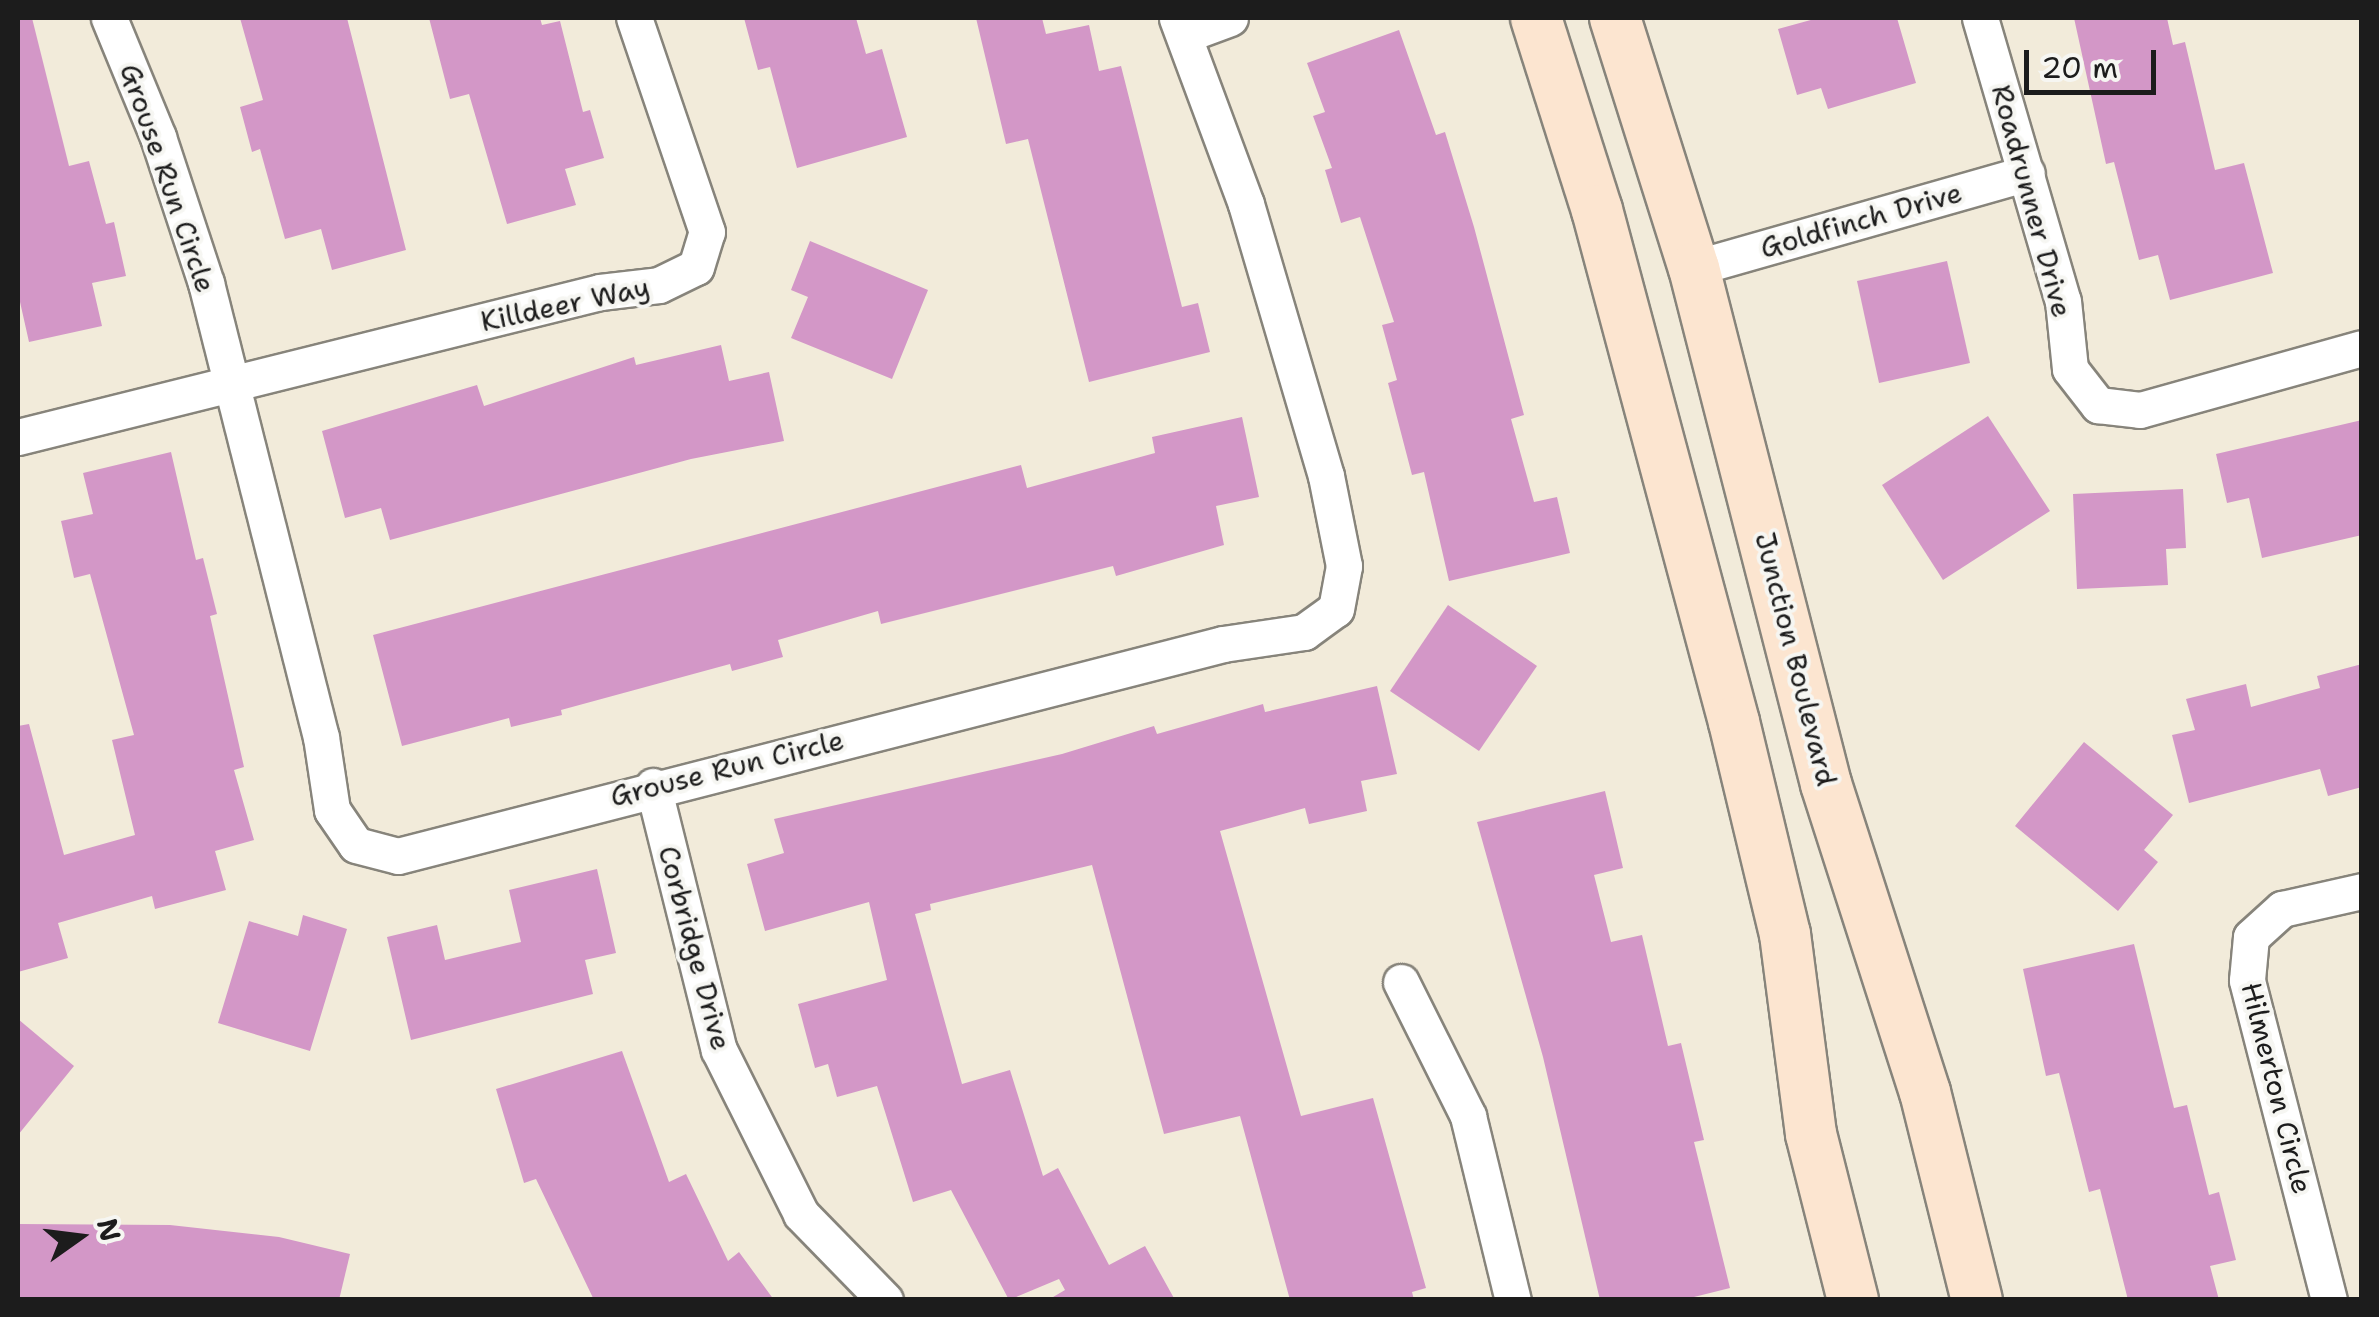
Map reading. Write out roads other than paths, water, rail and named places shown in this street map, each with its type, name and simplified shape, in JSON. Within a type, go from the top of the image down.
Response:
[{"type":"main road","points":[[1536,18],[1597,210],[1734,722],[1785,934],[1812,1134],[1853,1300]]},
{"type":"main road","name":"Junction Boulevard","points":[[1615,18],[1694,268],[1826,784],[1925,1092],[1977,1300]]},
{"type":"street","name":"Grouse Run Circle","points":[[110,18],[185,212],[234,383],[321,738],[332,810],[356,845],[398,856],[653,786],[1223,644],[1304,632],[1336,609],[1344,566],[1326,476],[1246,204],[1180,26]]},
{"type":"street","name":"Killdeer Way","points":[[234,383],[600,292],[658,284],[696,268],[707,232],[634,18]]},
{"type":"street","points":[[1180,26],[1230,18]]},
{"type":"street","name":"Roadrunner Drive","points":[[1980,18],[2063,302],[2070,369],[2098,405],[2140,410],[2362,348]]},
{"type":"street","name":"Goldfinch Drive","points":[[1694,268],[2027,173]]},
{"type":"street","points":[[18,437],[234,383]]},
{"type":"street","name":"Corbridge Drive","points":[[653,786],[719,1050],[801,1214],[885,1300]]},
{"type":"street","name":"Hilmerton Circle","points":[[2329,1300],[2247,980],[2251,937],[2282,908],[2362,891]]},
{"type":"street","points":[[1402,982],[1468,1116],[1513,1300]]}]
